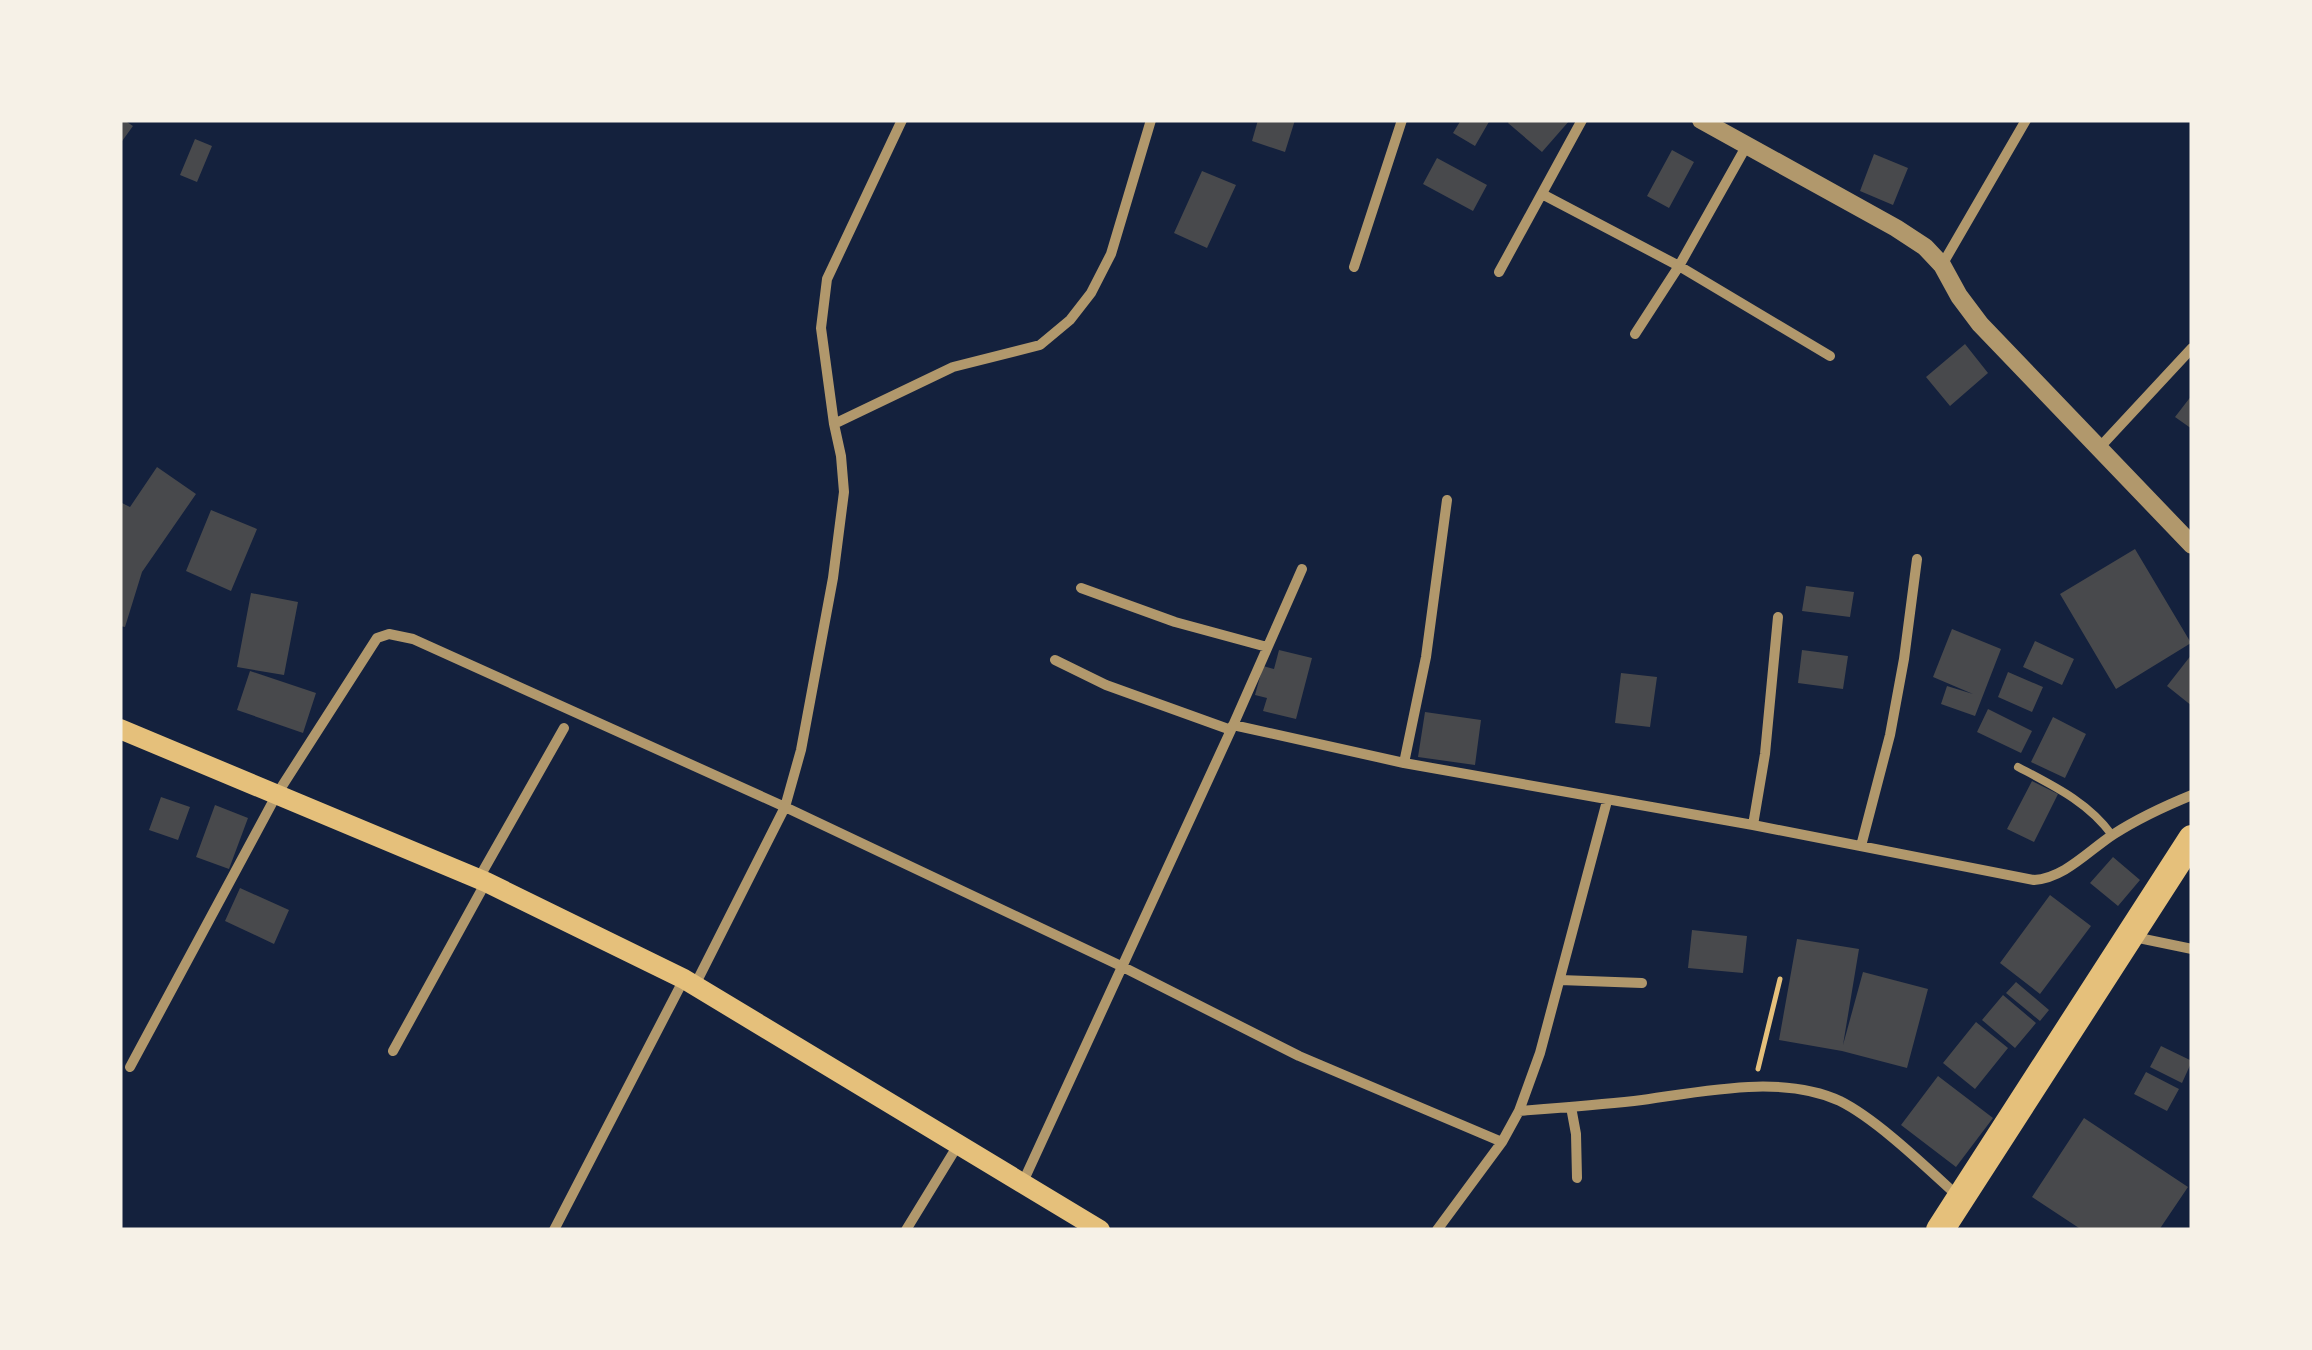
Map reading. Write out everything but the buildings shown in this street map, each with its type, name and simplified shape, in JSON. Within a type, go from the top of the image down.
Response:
[{"type":"highway","points":[[1940,1230],[2192,839]]},
{"type":"main road","points":[[120,729],[482,881],[689,982],[1100,1230]]},
{"type":"street","points":[[554,1230],[785,807],[801,750],[841,529],[844,492],[821,328],[827,279],[902,120]]},
{"type":"street","points":[[834,424],[953,367],[1040,345],[1070,320],[1091,293],[1111,254],[1151,120]]},
{"type":"street","points":[[1354,267],[1402,120]]},
{"type":"street","points":[[1499,272],[1582,120]]},
{"type":"street","points":[[1701,120],[1926,247],[1980,324],[2192,544]]},
{"type":"street","points":[[1942,265],[2026,120]]},
{"type":"street","points":[[1634,334],[1679,266],[1747,144]]},
{"type":"street","points":[[1542,194],[1679,266],[1830,356]]},
{"type":"street","points":[[2100,447],[2192,348]]},
{"type":"street","points":[[1404,763],[1426,658],[1446,500]]},
{"type":"street","points":[[1862,846],[1890,735],[1917,559]]},
{"type":"street","points":[[1022,1183],[1302,569]]},
{"type":"street","points":[[1082,588],[1175,622],[1267,648]]},
{"type":"street","points":[[1754,825],[1778,618]]},
{"type":"street","points":[[130,1067],[277,794],[378,638],[389,634],[413,639],[785,807],[1121,966],[1299,1056],[1502,1142]]},
{"type":"street","points":[[1056,660],[1106,685],[1232,728],[2034,880],[2054,876],[2133,822],[2192,795]]},
{"type":"street","points":[[393,1051],[564,728]]},
{"type":"street","points":[[1437,1230],[1502,1142],[1518,1111],[1540,1053],[1607,801]]},
{"type":"street","points":[[2128,936],[2192,949]]},
{"type":"street","points":[[1560,980],[1642,983]]},
{"type":"street","points":[[1518,1111],[1754,1086],[1823,1095],[1840,1101],[1882,1130],[1960,1199]]},
{"type":"street","points":[[1571,1107],[1577,1178]]},
{"type":"street","points":[[906,1230],[958,1144]]},
{"type":"lane","points":[[2018,767],[2072,796],[2102,820],[2112,835]]},
{"type":"path","points":[[1754,1086],[1780,978]]}]
